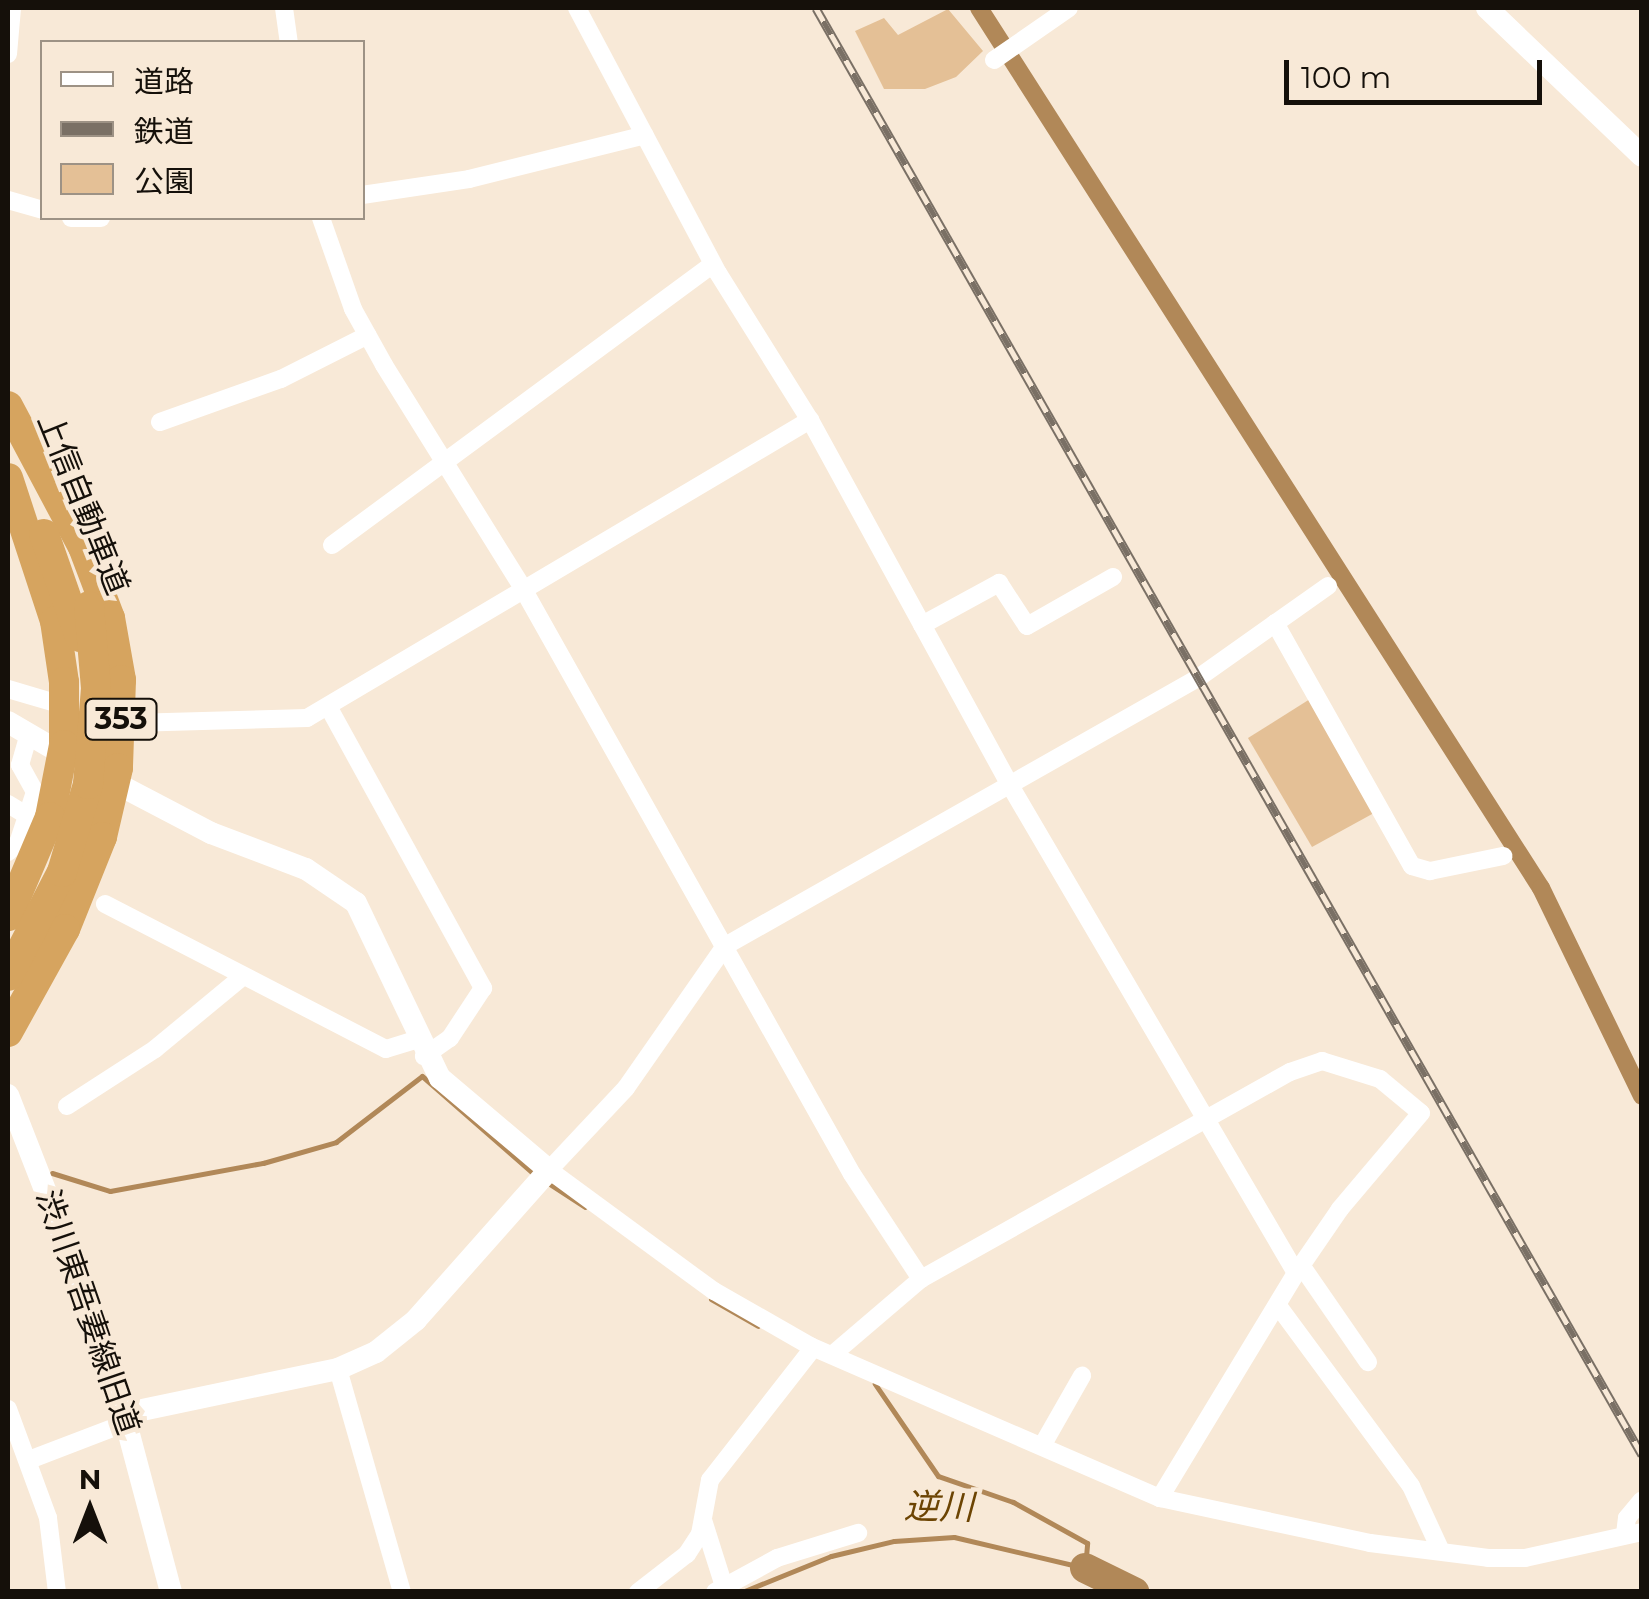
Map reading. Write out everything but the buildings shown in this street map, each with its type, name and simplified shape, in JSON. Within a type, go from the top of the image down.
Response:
[{"type":"highway","name":"上信自動車道","points":[[8,408],[86,594],[95,644],[94,744],[62,872],[12,967]]},
{"type":"highway","name":"353","points":[[8,408],[83,547],[110,618],[121,680],[118,768],[102,836],[65,929],[8,1032]]},
{"type":"highway","name":"上信自動車道","points":[[8,455],[73,610],[94,744]]},
{"type":"highway","name":"353","points":[[8,478],[55,621],[64,731],[50,817],[8,916]]},
{"type":"street","points":[[8,54],[12,8]]},
{"type":"street","points":[[284,8],[289,40]]},
{"type":"street","points":[[577,8],[713,264],[810,420],[1012,787],[1203,1118],[1298,1269],[1368,1362]]},
{"type":"street","points":[[994,60],[1069,8]]},
{"type":"street","points":[[1493,10],[1642,156]]},
{"type":"street","points":[[365,195],[469,179],[645,136]]},
{"type":"street","points":[[8,200],[40,209]]},
{"type":"street","points":[[322,220],[368,336],[522,586],[852,1174],[921,1279]]},
{"type":"street","points":[[332,545],[713,264]]},
{"type":"street","points":[[160,422],[280,380],[368,336]]},
{"type":"street","points":[[131,723],[280,722],[329,708],[522,586],[810,420]]},
{"type":"street","points":[[922,625],[1018,574]]},
{"type":"street","points":[[999,583],[1027,626],[1113,577]]},
{"type":"street","points":[[29,1460],[115,1428],[127,1413],[338,1368],[376,1352],[416,1320],[626,1088],[725,946],[1012,787],[1198,678],[1328,586]]},
{"type":"street","points":[[1275,623],[1412,866],[1430,871],[1502,856]]},
{"type":"street","points":[[8,689],[56,703]]},
{"type":"street","points":[[105,904],[386,1049],[420,1048],[450,1038],[483,988],[329,708]]},
{"type":"street","points":[[8,722],[52,747]]},
{"type":"street","points":[[8,852],[18,844],[35,792],[20,758],[29,733]]},
{"type":"street","points":[[125,788],[339,888],[374,929],[420,1048],[482,1116],[544,1177],[810,1353],[832,1355],[1160,1498],[1370,1543],[1525,1558],[1634,1533],[1627,1518],[1642,1500]]},
{"type":"street","points":[[8,804],[28,816]]},
{"type":"street","points":[[67,1106],[154,1049],[242,977]]},
{"type":"street","points":[[832,1355],[921,1279],[1203,1118],[1322,1061],[1380,1079],[1421,1114],[1298,1269],[1279,1307],[1160,1498]]},
{"type":"street","name":"渋川東吾妻線旧道","points":[[8,1095],[127,1413],[172,1592]]},
{"type":"street","points":[[1279,1307],[1411,1486],[1439,1548]]},
{"type":"street","points":[[638,1592],[687,1554],[702,1520],[710,1480],[810,1353]]},
{"type":"street","points":[[338,1368],[402,1592]]},
{"type":"street","points":[[1042,1446],[1082,1376]]},
{"type":"street","points":[[8,1409],[48,1518],[58,1592]]},
{"type":"street","points":[[702,1520],[719,1587],[777,1558],[858,1533]]},
{"type":"green space","points":[[948,9],[983,51],[956,77],[925,89],[884,89],[855,31],[884,18],[898,35]]},
{"type":"green space","points":[[1310,699],[1374,813],[1312,847],[1248,738]]},
{"type":"waterway","points":[[979,8],[1541,888],[1642,1096]]},
{"type":"waterway","points":[[52,1173],[110,1191],[263,1163],[336,1142],[422,1076],[535,1175]]},
{"type":"waterway","points":[[548,1183],[585,1207]]},
{"type":"waterway","points":[[711,1299],[758,1326]]},
{"type":"waterway","name":"逆川","points":[[742,1592],[831,1556],[894,1541],[954,1537],[1085,1568],[1087,1543],[1013,1502],[938,1476],[875,1384]]},
{"type":"waterway","name":"逆川","points":[[1085,1568],[1134,1592]]},
{"type":"railway","points":[[816,8],[1642,1455]]}]
